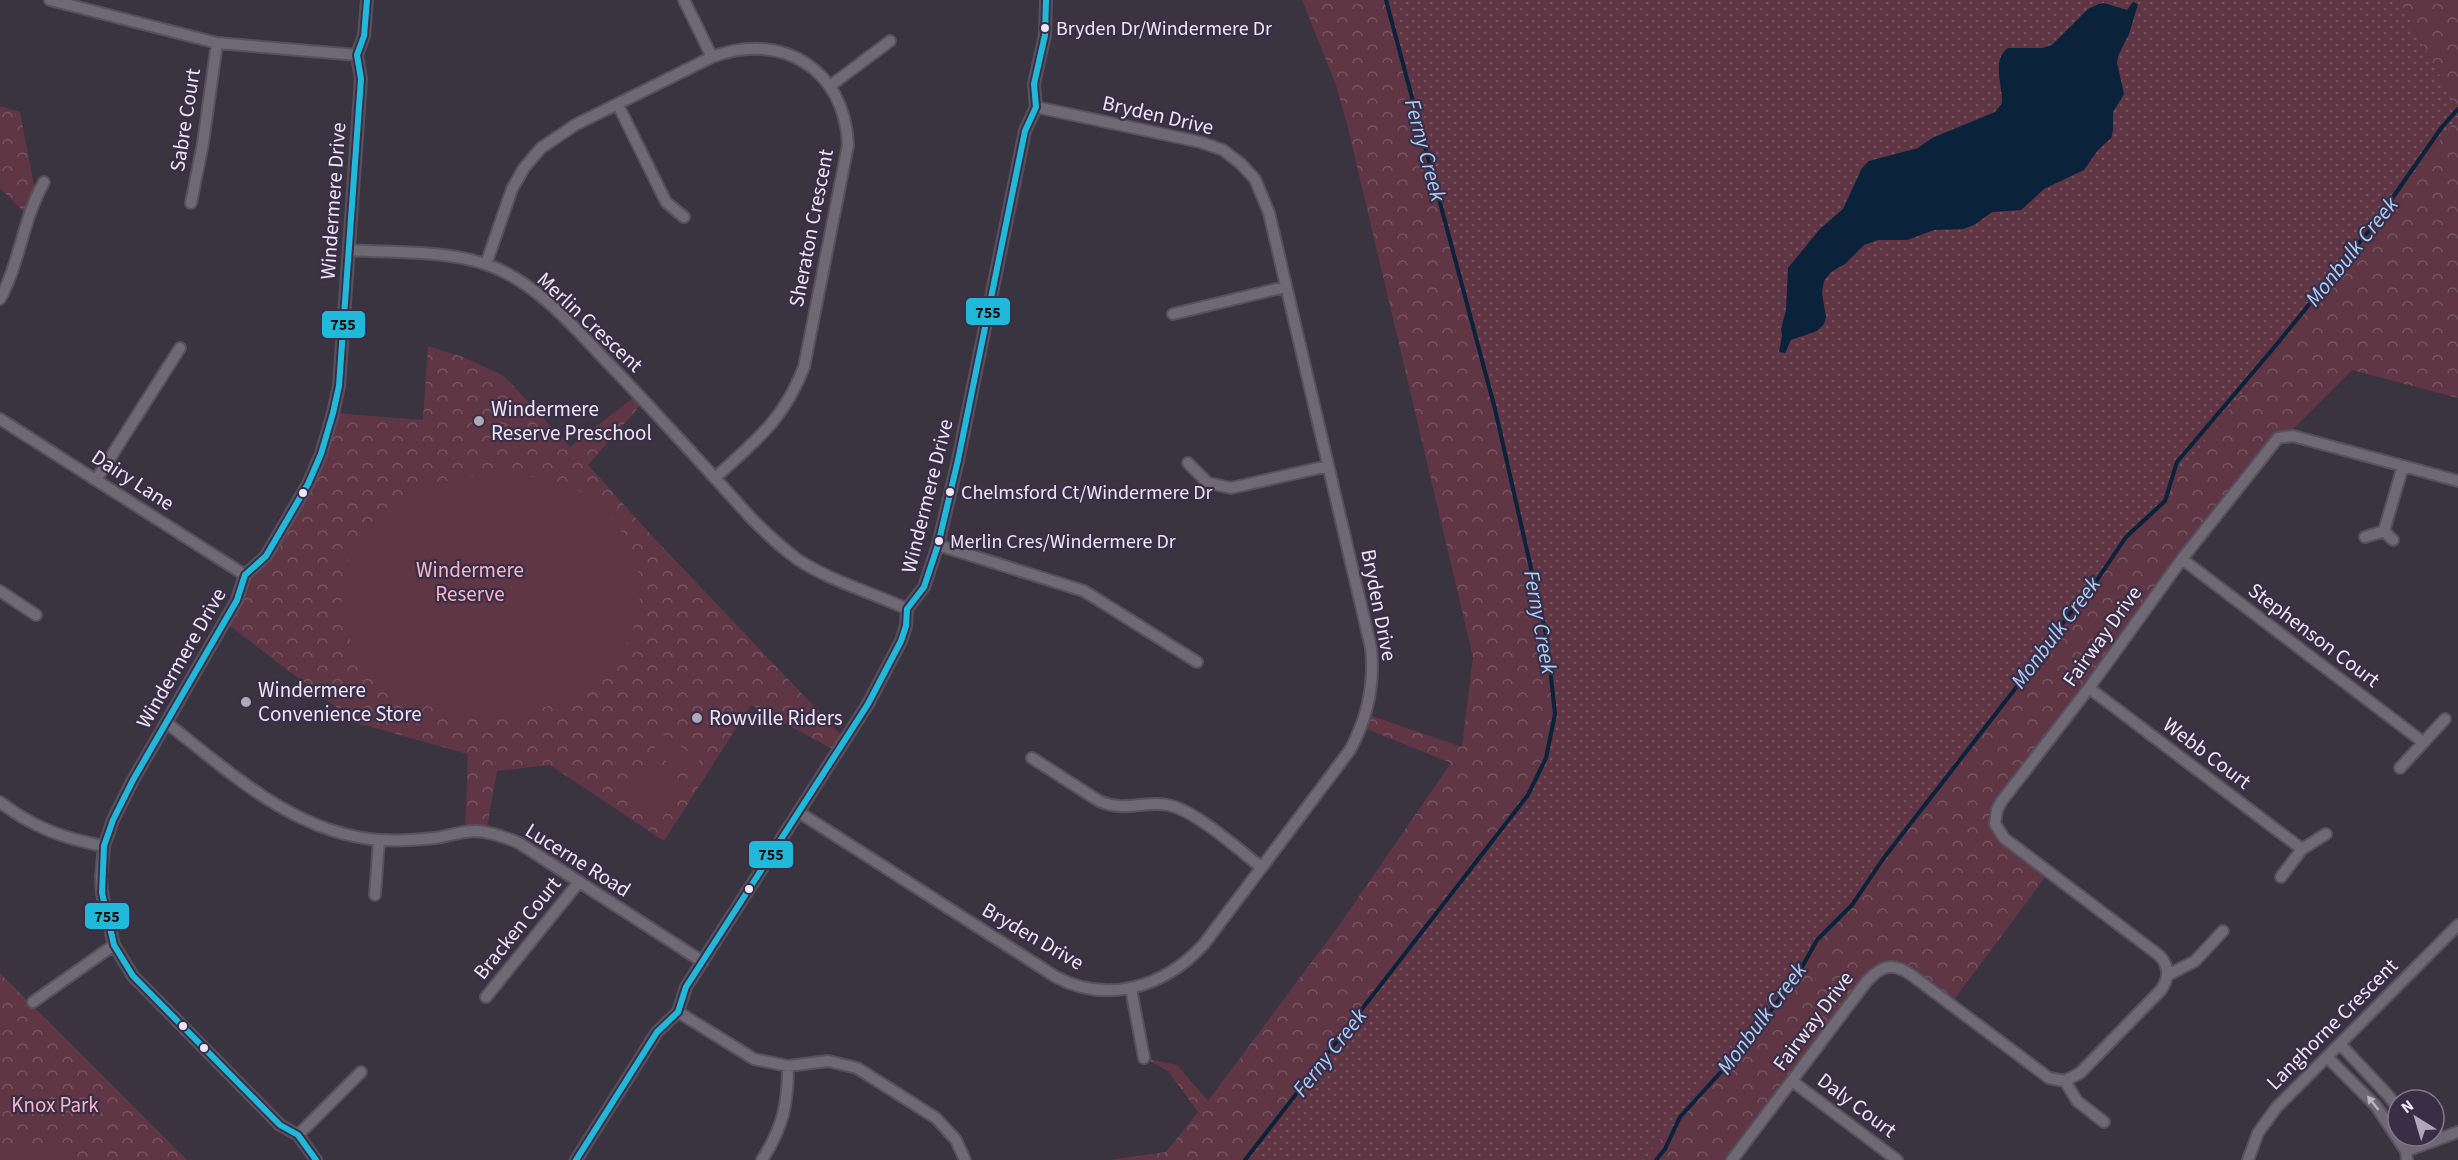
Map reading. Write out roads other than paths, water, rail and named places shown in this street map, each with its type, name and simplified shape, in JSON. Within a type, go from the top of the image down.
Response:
[{"type":"street","points":[[50,0],[217,43],[357,54]]},
{"type":"street","name":"Windermere Drive","points":[[316,1160],[298,1135],[280,1125],[144,989],[128,969],[114,945],[102,893],[101,877],[104,846],[121,802],[241,594],[245,575],[262,560],[308,484],[327,437],[339,386],[361,79],[357,54],[364,36],[367,0]]},
{"type":"street","points":[[684,0],[712,57]]},
{"type":"street","name":"Windermere Drive","points":[[576,1160],[657,1032],[678,1012],[683,992],[868,704],[904,633],[907,609],[924,587],[938,545],[960,449],[1025,131],[1036,107],[1034,84],[1044,43],[1046,0]]},
{"type":"street","points":[[830,86],[890,41]]},
{"type":"street","name":"Sabre Court","points":[[191,203],[203,143],[217,43]]},
{"type":"street","name":"Sheraton Crescent","points":[[486,264],[512,189],[531,158],[561,132],[712,57],[743,49],[758,47],[775,50],[802,61],[830,86],[843,113],[848,145],[804,367],[789,400],[777,418],[761,436],[715,478]]},
{"type":"street","points":[[618,105],[666,202],[684,218]]},
{"type":"street","name":"Bryden Drive","points":[[800,813],[1056,977],[1098,990],[1131,989],[1166,976],[1191,958],[1204,944],[1350,750],[1364,720],[1371,694],[1371,648],[1263,196],[1255,179],[1232,156],[1200,142],[1036,107]]},
{"type":"street","points":[[0,299],[14,266],[30,209],[44,182]]},
{"type":"street","name":"Merlin Crescent","points":[[349,250],[444,256],[486,264],[530,288],[558,312],[638,394],[752,519],[798,559],[821,572],[907,609]]},
{"type":"street","points":[[1173,314],[1285,287]]},
{"type":"street","points":[[96,480],[180,348]]},
{"type":"street","name":"Dairy Lane","points":[[0,419],[245,575]]},
{"type":"street","name":"Fairway Drive","points":[[2168,975],[2165,963],[2160,956],[2004,838],[1995,824],[2001,802],[2089,688],[2182,559],[2278,438],[2293,436],[2458,481]]},
{"type":"street","points":[[1188,463],[1208,483],[1231,488],[1328,466]]},
{"type":"street","points":[[2384,531],[2403,466]]},
{"type":"street","points":[[2365,537],[2384,531]]},
{"type":"street","points":[[2384,531],[2393,540]]},
{"type":"street","points":[[938,545],[1084,591],[1197,662]]},
{"type":"street","name":"Stephenson Court","points":[[2182,559],[2423,742]]},
{"type":"street","points":[[0,591],[36,615]]},
{"type":"street","name":"Webb Court","points":[[2089,688],[2302,849]]},
{"type":"street","points":[[2400,768],[2445,719]]},
{"type":"street","name":"Lucerne Road","points":[[167,723],[281,808],[336,832],[380,840],[436,838],[477,831],[501,835],[526,847],[703,962]]},
{"type":"street","points":[[1032,758],[1110,805],[1130,807],[1165,804],[1176,806],[1196,818],[1261,867]]},
{"type":"street","points":[[0,802],[23,818],[56,834],[80,842],[104,846]]},
{"type":"street","points":[[2281,877],[2302,849],[2326,834]]},
{"type":"street","points":[[375,895],[380,840]]},
{"type":"street","name":"Bracken Court","points":[[486,997],[579,882]]},
{"type":"street","name":"Langhorne Crescent","points":[[2248,1160],[2253,1144],[2270,1116],[2458,925]]},
{"type":"street","points":[[2065,1082],[2080,1073],[2161,990],[2168,975],[2195,960],[2223,931]]},
{"type":"street","points":[[33,1002],[114,945]]},
{"type":"street","name":"Fairway Drive","points":[[1732,1160],[1867,981],[1880,969],[1892,966],[1910,974],[2049,1078],[2065,1082],[2077,1101],[2104,1122]]},
{"type":"street","points":[[1131,989],[1144,1058]]},
{"type":"street","points":[[678,1012],[754,1059],[788,1066],[828,1061],[857,1068],[936,1118],[956,1140],[965,1160]]},
{"type":"street","points":[[2340,1044],[2386,1093]]},
{"type":"street","points":[[2327,1057],[2376,1106],[2407,1155]]},
{"type":"street","points":[[762,1160],[783,1122],[788,1091],[788,1066]]},
{"type":"street","points":[[298,1135],[361,1072]]},
{"type":"street","name":"Daly Court","points":[[1792,1081],[1898,1160]]},
{"type":"water","points":[[2133,2],[2138,4],[2117,63],[2124,94],[2113,112],[2111,138],[2098,150],[2084,170],[2044,189],[2021,210],[1992,212],[1974,225],[1963,229],[1934,230],[1907,240],[1878,240],[1864,245],[1845,264],[1831,272],[1824,281],[1822,293],[1826,317],[1824,324],[1817,331],[1791,340],[1785,353],[1779,352],[1781,329],[1786,310],[1788,268],[1820,229],[1843,209],[1862,168],[1869,161],[1918,148],[1932,138],[1995,112],[2002,103],[2000,59],[2008,48],[2042,48],[2052,45],[2088,9],[2104,3],[2127,10]]},
{"type":"waterway","name":"Ferny Creek","points":[[1245,1160],[1528,795],[1546,758],[1555,714],[1547,639],[1495,409],[1386,0]]},
{"type":"waterway","name":"Monbulk Creek","points":[[1656,1160],[1665,1149],[1680,1117],[1740,1051],[1797,976],[1817,940],[1852,905],[1883,859],[2015,689],[2097,580],[2126,537],[2165,501],[2177,462],[2372,227],[2442,127],[2458,109]]},
{"type":"place","name":"Bryden Dr/Windermere Dr","points":[[1045,28]]},
{"type":"place","name":"Windermere Reserve Preschool","points":[[479,421]]},
{"type":"place","name":"Chelmsford Ct/Windermere Dr","points":[[950,492]]},
{"type":"place","name":"Merlin Cres/Windermere Dr","points":[[939,541]]},
{"type":"place","name":"Windermere Convenience Store","points":[[246,702]]},
{"type":"place","name":"Rowville Riders","points":[[697,718]]},
{"type":"park label","name":"Windermere Reserve","points":[[470,582]]},
{"type":"park label","name":"Knox Park","points":[[55,1105]]}]
